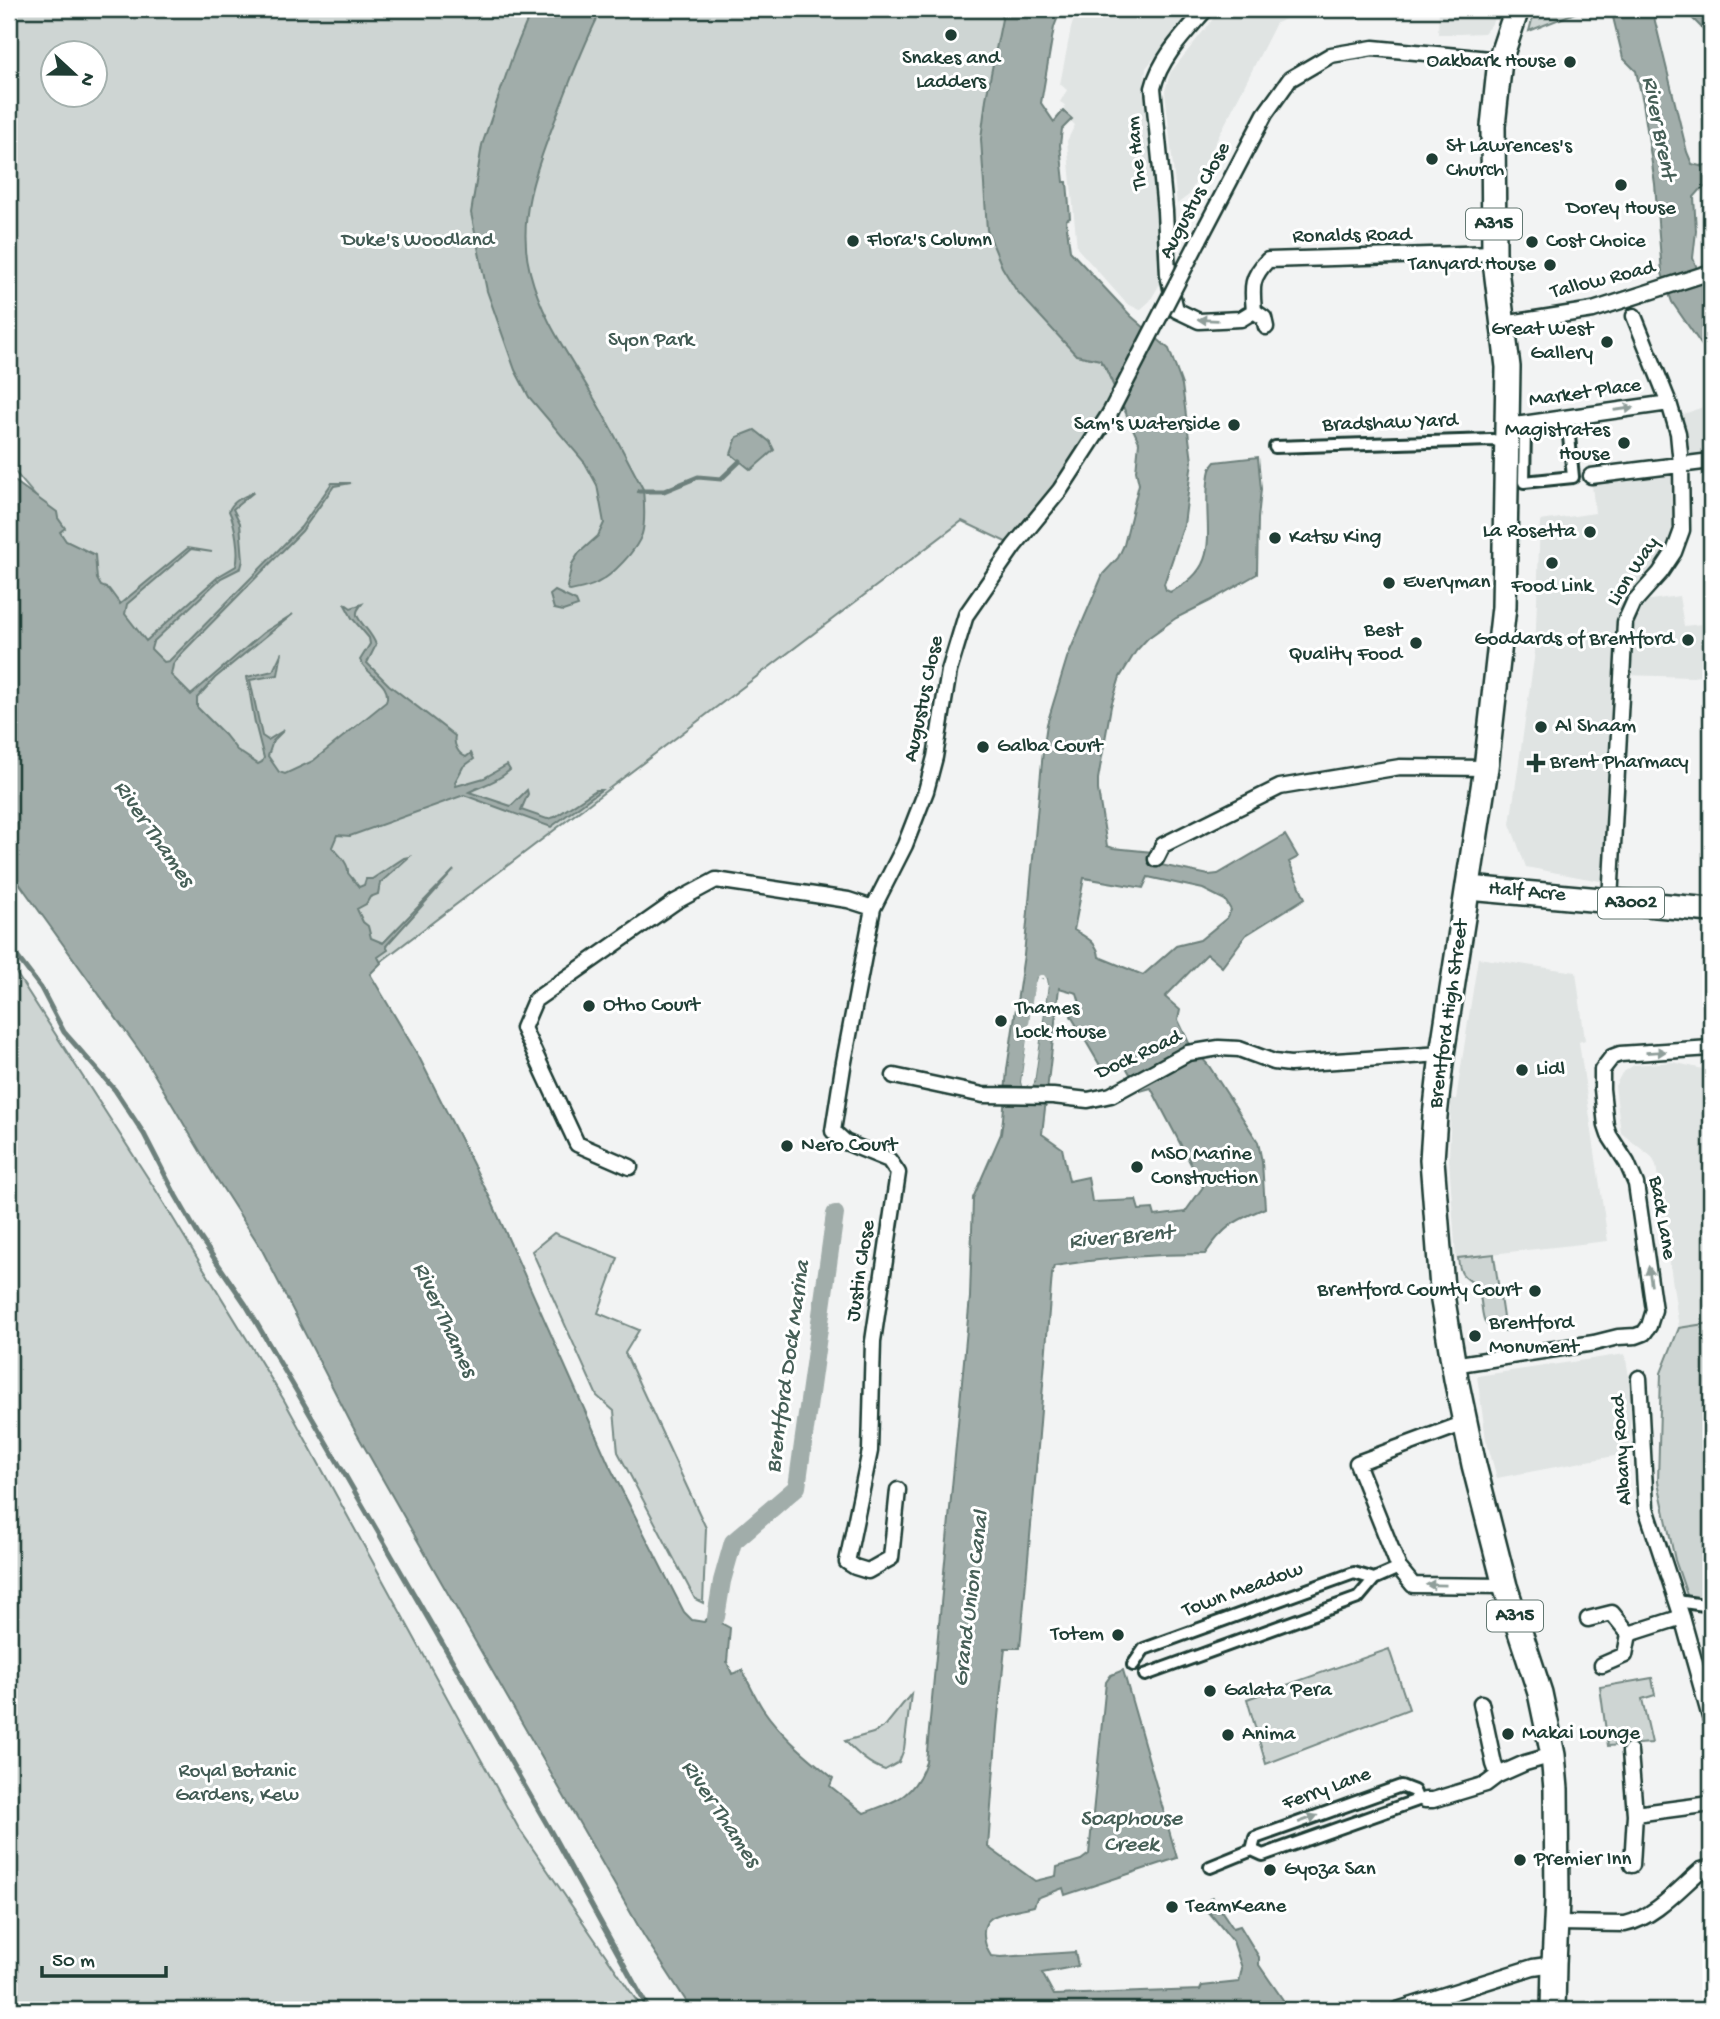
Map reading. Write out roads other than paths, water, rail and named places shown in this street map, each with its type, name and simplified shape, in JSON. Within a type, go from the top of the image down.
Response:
[{"type":"main road","name":"Brentford High Street","points":[[1517,9],[1500,60],[1493,126],[1494,253],[1508,367],[1505,599],[1486,768],[1443,1054],[1432,1160],[1443,1301],[1453,1365],[1505,1586],[1540,1693],[1553,1755],[1556,1789],[1557,1923],[1553,1964],[1553,2010]]},
{"type":"main road","name":"Half Acre","points":[[1469,888],[1711,910]]},
{"type":"street","name":"The Ham","points":[[1206,9],[1178,41],[1156,73],[1153,88],[1165,211],[1168,275],[1176,310],[1199,321],[1248,315]]},
{"type":"street","name":"Augustus Close","points":[[873,908],[905,845],[926,791],[935,757],[949,671],[966,615],[1014,546],[1060,490],[1110,413],[1265,114],[1290,79],[1331,55],[1373,48],[1500,60]]},
{"type":"street","name":"Ronalds Road","points":[[1248,315],[1253,281],[1268,260],[1494,253]]},
{"type":"street","name":"Tallow Road","points":[[1503,324],[1593,310],[1709,273]]},
{"type":"street","points":[[1248,315],[1264,318],[1266,327]]},
{"type":"street","name":"Lion Way","points":[[1610,901],[1625,622],[1634,602],[1660,573],[1674,552],[1682,530],[1678,433],[1669,403],[1634,316]]},
{"type":"street","name":"Market Place","points":[[1507,434],[1669,403]]},
{"type":"street","points":[[1568,426],[1573,477],[1524,482],[1525,430],[1568,426]]},
{"type":"street","name":"Bradshaw Yard","points":[[1275,447],[1491,440],[1507,434]]},
{"type":"street","points":[[1591,476],[1711,461]]},
{"type":"street","points":[[1156,859],[1163,845],[1280,787],[1400,767],[1486,768]]},
{"type":"street","points":[[630,1167],[578,1144],[523,1028],[535,1000],[675,902],[716,880],[848,900],[873,908]]},
{"type":"street","name":"Justin Close","points":[[873,908],[842,1067],[833,1131],[845,1142],[889,1160],[898,1173],[873,1341],[870,1451],[847,1562],[868,1571],[891,1558],[898,1490]]},
{"type":"street","name":"Dock Road","points":[[894,1076],[984,1095],[1053,1096],[1088,1100],[1111,1095],[1188,1053],[1219,1048],[1239,1049],[1274,1062],[1290,1064],[1443,1054]]},
{"type":"street","name":"Back Lane","points":[[1453,1365],[1636,1336],[1644,1332],[1653,1318],[1654,1310],[1636,1184],[1628,1163],[1606,1126],[1601,1076],[1605,1065],[1612,1057],[1620,1054],[1711,1048]]},
{"type":"street","name":"Albany Road","points":[[1639,1378],[1646,1508],[1682,1617],[1711,1721]]},
{"type":"street","points":[[1465,1423],[1357,1463],[1399,1568],[1413,1585],[1505,1586]]},
{"type":"street","name":"Town Meadow","points":[[1145,1675],[1359,1598],[1374,1578],[1399,1568]]},
{"type":"street","name":"Town Meadow","points":[[1133,1665],[1144,1648],[1354,1573],[1374,1578]]},
{"type":"street","points":[[1677,1601],[1711,1606]]},
{"type":"street","points":[[1588,1619],[1612,1613],[1629,1634],[1625,1655],[1602,1665]]},
{"type":"street","points":[[1629,1634],[1682,1617]]},
{"type":"street","points":[[1481,1703],[1498,1775]]},
{"type":"street","points":[[1630,1752],[1635,1814],[1632,1865]]},
{"type":"street","name":"Ferry Lane","points":[[1210,1867],[1252,1850],[1263,1855],[1422,1800],[1433,1800],[1486,1784],[1498,1775],[1525,1763],[1553,1755]]},
{"type":"street","name":"Ferry Lane","points":[[1252,1850],[1255,1838],[1401,1786],[1414,1791],[1422,1800]]},
{"type":"street","points":[[1635,1814],[1711,1804]]},
{"type":"street","points":[[1557,1923],[1634,1922],[1654,1910],[1702,1870],[1711,1867]]},
{"type":"street","points":[[1397,2010],[1528,1969],[1553,1964]]},
{"type":"water","points":[[532,9],[602,9],[590,33],[538,167],[528,208],[526,250],[535,290],[542,306],[643,489],[644,500],[642,534],[630,555],[603,580],[570,591],[567,587],[572,564],[579,553],[598,536],[604,523],[597,485],[585,463],[529,397],[515,370],[487,291],[471,213],[482,145]]},
{"type":"water","points":[[1004,9],[1061,9],[1054,27],[1041,103],[1054,122],[1063,111],[1072,119],[1062,129],[1060,145],[1064,182],[1067,182],[1070,218],[1066,220],[1070,251],[1131,316],[1169,349],[1182,385],[1192,461],[1184,525],[1164,584],[1166,590],[1170,592],[1187,582],[1198,571],[1204,559],[1208,531],[1208,482],[1213,464],[1258,457],[1261,489],[1257,574],[1176,618],[1148,638],[1136,651],[1120,677],[1111,706],[1098,779],[1107,846],[1152,852],[1151,863],[1209,875],[1218,874],[1285,835],[1298,857],[1289,862],[1305,898],[1246,935],[1222,967],[1207,954],[1165,997],[1180,1010],[1178,1020],[1189,1043],[1209,1066],[1258,1142],[1265,1208],[1231,1225],[1205,1254],[1130,1257],[1073,1263],[1054,1266],[1052,1274],[1020,1648],[1005,1648],[988,1847],[1035,1881],[1056,1876],[1057,1867],[1081,1860],[1089,1854],[1106,1682],[1111,1675],[1123,1670],[1177,1858],[1065,1895],[1063,1888],[1037,1898],[1034,1906],[990,1919],[985,1927],[984,1937],[991,1956],[1075,1952],[1078,1966],[1042,1973],[1054,1995],[1200,1990],[1202,1986],[1239,1982],[1242,1968],[1233,1941],[1203,1905],[1212,1897],[1233,1928],[1240,1926],[1259,1957],[1259,1965],[1290,2010],[692,2010],[644,1936],[353,1427],[261,1248],[144,1057],[9,869],[9,477],[57,512],[65,528],[60,532],[66,541],[95,555],[97,579],[120,604],[188,548],[212,552],[191,549],[127,604],[125,614],[146,641],[219,576],[236,566],[236,538],[229,511],[236,501],[254,492],[233,509],[240,523],[243,560],[241,568],[221,578],[153,642],[151,649],[164,662],[169,661],[301,527],[332,483],[351,483],[334,486],[302,531],[181,654],[173,665],[171,675],[191,695],[263,633],[293,614],[215,678],[197,698],[197,707],[237,750],[258,764],[262,762],[264,758],[247,677],[273,671],[282,652],[278,675],[250,680],[262,736],[268,740],[284,730],[273,741],[268,756],[279,772],[285,774],[313,761],[386,702],[386,690],[360,660],[370,644],[369,638],[352,618],[344,603],[351,608],[362,604],[357,615],[376,645],[367,663],[389,685],[455,736],[455,745],[461,754],[466,757],[471,753],[474,759],[463,767],[455,782],[456,786],[484,778],[507,765],[510,770],[505,774],[469,792],[511,806],[527,790],[528,794],[521,810],[547,819],[555,817],[596,790],[601,790],[551,827],[464,795],[350,836],[337,835],[332,847],[345,862],[348,873],[359,887],[364,885],[366,879],[372,879],[409,857],[380,883],[378,894],[370,897],[366,904],[357,909],[368,926],[371,938],[383,943],[454,870],[386,946],[388,950],[378,957],[381,963],[370,974],[419,1057],[491,1200],[610,1467],[684,1612],[692,1620],[704,1622],[710,1616],[721,1619],[721,1623],[730,1628],[727,1662],[732,1674],[742,1670],[770,1719],[833,1778],[830,1786],[864,1813],[909,1791],[926,1762],[970,1297],[973,1198],[1001,1134],[1007,1069],[1024,955],[1047,724],[1067,658],[1103,574],[1118,558],[1124,545],[1139,484],[1136,471],[1139,442],[1106,369],[1100,360],[1076,355],[1016,290],[1002,267],[987,230],[981,139]],"holes":[[[1148,877],[1203,889],[1225,900],[1231,910],[1227,918],[1200,940],[1176,946],[1143,975],[1099,957],[1094,944],[1074,930],[1084,878],[1143,888]],[[1037,977],[1047,979],[1034,1083],[1023,1089],[1021,1082]],[[1059,988],[1077,993],[1080,1003],[1071,1016],[1101,1067],[1123,1062],[1140,1091],[1151,1088],[1203,1187],[1185,1212],[1155,1216],[1153,1209],[1139,1210],[1136,1200],[1092,1202],[1088,1177],[1069,1181],[1062,1148],[1042,1134]]]},
{"type":"water","name":"River Brent","points":[[1611,9],[1652,9],[1687,152],[1692,164],[1711,164],[1711,184],[1701,189],[1694,197],[1696,231],[1693,258],[1705,289],[1711,296],[1711,354],[1705,350],[1672,302],[1662,273],[1655,184],[1643,102],[1636,71],[1623,58]]},
{"type":"water","points":[[1683,9],[1700,9],[1711,19],[1711,37]]},
{"type":"water","points":[[755,430],[770,442],[774,450],[751,470],[731,454],[737,437]]},
{"type":"water","points":[[555,591],[576,601],[578,606],[563,611],[554,609],[550,595]]},
{"type":"waterway","points":[[639,491],[664,491],[698,477],[721,479],[740,461]]},
{"type":"waterway","points":[[9,946],[41,988],[64,1032],[115,1090],[144,1134],[199,1236],[246,1305],[549,1828],[649,2010]]},
{"type":"waterway","name":"Brentford Dock Marina","points":[[716,1617],[722,1581],[733,1542],[797,1487],[835,1214]]},
{"type":"place","name":"Snakes and Ladders","points":[[951,35]]},
{"type":"place","name":"Oakbark House","points":[[1570,62]]},
{"type":"place","name":"St Lawrences's Church","points":[[1432,159]]},
{"type":"place","name":"Dorey House","points":[[1621,185]]},
{"type":"place","name":"Flora's Column","points":[[853,241]]},
{"type":"place","name":"Cost Choice","points":[[1532,242]]},
{"type":"place","name":"Tanyard House","points":[[1550,265]]},
{"type":"place","name":"Great West Gallery","points":[[1607,342]]},
{"type":"place","name":"Sam's Waterside","points":[[1234,425]]},
{"type":"place","name":"Magistrates House","points":[[1624,443]]},
{"type":"place","name":"La Rosetta","points":[[1590,532]]},
{"type":"place","name":"Katsu King","points":[[1275,538]]},
{"type":"place","name":"Food Link","points":[[1552,563]]},
{"type":"place","name":"Everyman","points":[[1389,583]]},
{"type":"place","name":"Goddards of Brentford","points":[[1688,640]]},
{"type":"place","name":"Best Quality Food","points":[[1416,643]]},
{"type":"place","name":"Al Shaam","points":[[1541,727]]},
{"type":"place","name":"Galba Court","points":[[983,747]]},
{"type":"place","name":"Brent Pharmacy","points":[[1536,763]]},
{"type":"place","name":"Otho Court","points":[[589,1006]]},
{"type":"place","name":"Thames Lock House","points":[[1001,1021]]},
{"type":"place","name":"Lidl","points":[[1522,1070]]},
{"type":"place","name":"Nero Court","points":[[787,1146]]},
{"type":"place","name":"MSO Marine Construction","points":[[1137,1167]]},
{"type":"place","name":"Brentford County Court","points":[[1535,1291]]},
{"type":"place","name":"Brentford Monument","points":[[1475,1336]]},
{"type":"place","name":"Totem","points":[[1118,1635]]},
{"type":"place","name":"Galata Pera","points":[[1210,1691]]},
{"type":"place","name":"Makai Lounge","points":[[1508,1734]]},
{"type":"place","name":"Anima","points":[[1228,1735]]},
{"type":"place","name":"Premier Inn","points":[[1520,1860]]},
{"type":"place","name":"Gyoza San","points":[[1270,1870]]},
{"type":"place","name":"TeamKeane","points":[[1172,1907]]},
{"type":"park label","name":"Duke's Woodland","points":[[418,241]]},
{"type":"park label","name":"Syon Park","points":[[651,341]]},
{"type":"park label","name":"Royal Botanic Gardens, Kew","points":[[237,1784]]},
{"type":"water label","name":"River Thames","points":[[153,834]]},
{"type":"water label","name":"River Thames","points":[[444,1320]]},
{"type":"water label","name":"Grand Union Canal","points":[[972,1599]]},
{"type":"water label","name":"River Thames","points":[[720,1814]]},
{"type":"water label","name":"Soaphouse Creek","points":[[1131,1832]]}]
